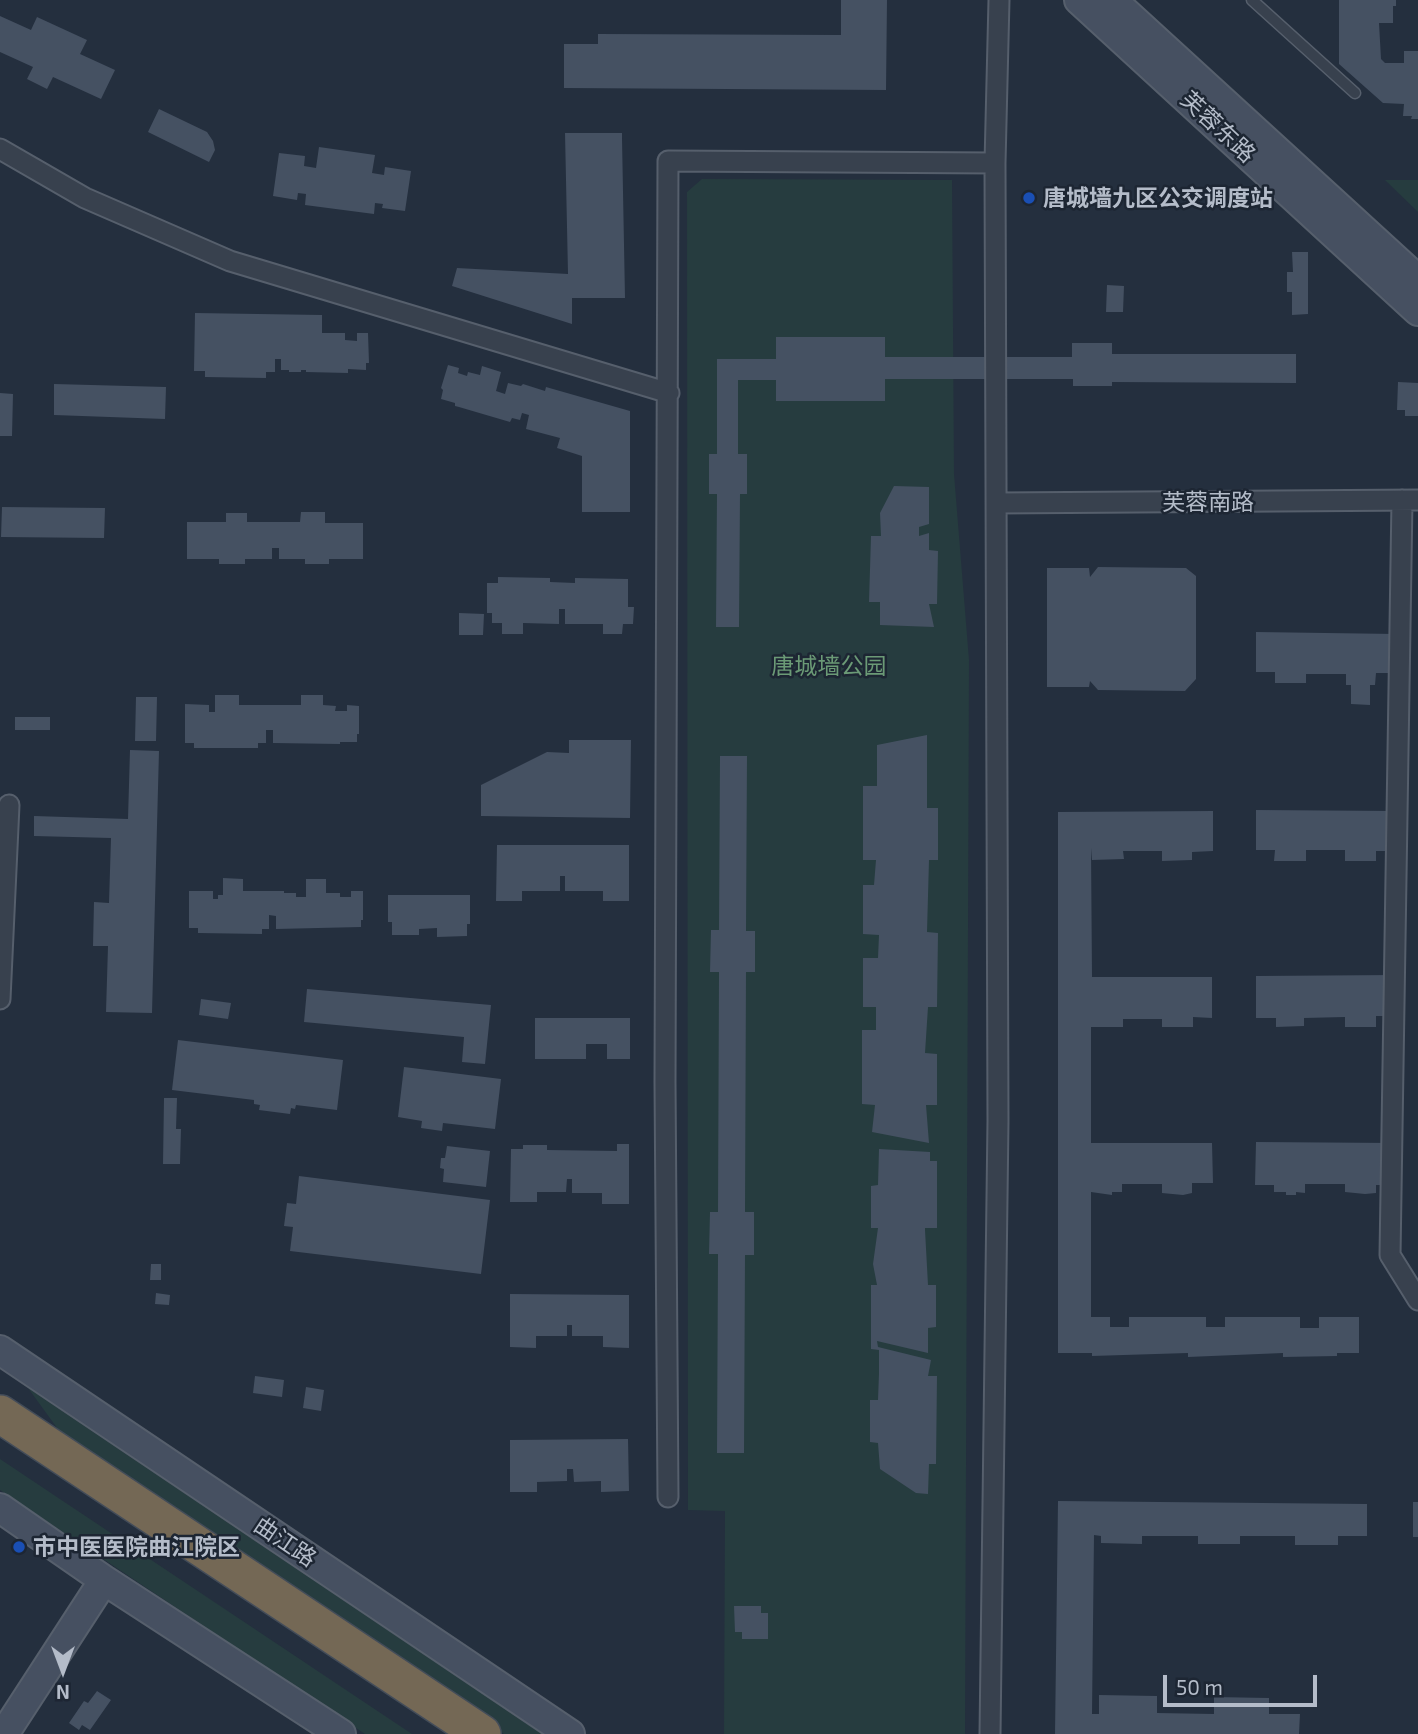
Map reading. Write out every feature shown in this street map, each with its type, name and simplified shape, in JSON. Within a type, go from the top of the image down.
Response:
[{"type":"highway","points":[[0,1396],[52,1450]]},
{"type":"highway","points":[[0,1414],[482,1734]]},
{"type":"highway","points":[[0,1440],[440,1734]]},
{"type":"main road","name":"芙蓉东路","points":[[1079,0],[1418,312]]},
{"type":"main road","name":"芙蓉东路","points":[[1112,0],[1418,280]]},
{"type":"main road","name":"曲江路","points":[[0,1350],[570,1734]]},
{"type":"main road","points":[[0,1508],[104,1580],[341,1734]]},
{"type":"main road","points":[[5,1734],[104,1580]]},
{"type":"street","points":[[990,1734],[998,1121],[995,163],[999,0]]},
{"type":"street","points":[[0,149],[85,198],[230,261],[668,393]]},
{"type":"street","points":[[668,1497],[665,1081],[668,161],[995,163]]},
{"type":"street","points":[[1410,500],[1390,1255],[1418,1300]]},
{"type":"street","name":"芙蓉南路","points":[[998,503],[1410,500]]},
{"type":"street","points":[[0,999],[9,805]]},
{"type":"lane","points":[[1252,0],[1355,93]]},
{"type":"green space","name":"唐城墙公园","points":[[702,179],[952,180],[954,474],[969,660],[965,1734],[724,1734],[725,1511],[688,1510],[687,192]]},
{"type":"green space","points":[[1385,180],[1418,180],[1418,212]]},
{"type":"green space","points":[[28,1388],[542,1734],[504,1734],[68,1443]]},
{"type":"green space","points":[[0,1459],[412,1734],[365,1734],[0,1490]]},
{"type":"building","points":[[841,0],[887,0],[886,90],[564,88],[564,44],[598,44],[598,34],[841,35]]},
{"type":"building","points":[[1339,0],[1396,0],[1396,6],[1393,6],[1393,23],[1379,23],[1381,59],[1385,63],[1404,63],[1404,51],[1418,51],[1418,119],[1403,116],[1404,104],[1383,103],[1339,64]]},
{"type":"building","points":[[0,16],[31,30],[37,17],[87,40],[80,54],[115,70],[101,99],[53,77],[47,89],[27,79],[33,67],[0,52]]},
{"type":"building","points":[[159,109],[207,132],[215,150],[209,162],[148,132]]},
{"type":"building","points":[[565,133],[622,133],[625,298],[572,298],[572,324],[452,286],[457,268],[568,274]]},
{"type":"building","points":[[319,147],[375,155],[372,173],[384,175],[385,167],[411,171],[405,211],[382,208],[383,204],[375,203],[374,214],[305,205],[306,194],[298,193],[297,200],[273,196],[279,153],[305,156],[304,166],[316,168]]},
{"type":"building","points":[[1292,252],[1308,252],[1308,314],[1292,315],[1292,292],[1287,292],[1287,272],[1293,272]]},
{"type":"building","points":[[1107,285],[1124,286],[1123,312],[1106,312]]},
{"type":"building","points":[[195,313],[322,315],[322,333],[345,333],[345,340],[357,341],[357,333],[368,333],[369,363],[366,363],[366,370],[348,369],[348,373],[306,370],[289,372],[281,370],[281,359],[275,359],[275,372],[266,372],[266,378],[205,377],[205,371],[194,371]]},
{"type":"building","points":[[776,337],[885,337],[885,357],[1072,357],[1072,343],[1112,343],[1112,354],[1296,354],[1296,383],[1112,382],[1112,386],[1073,386],[1073,379],[885,379],[885,401],[776,401],[776,380],[738,380],[738,454],[747,454],[747,494],[740,494],[739,627],[716,627],[717,494],[709,494],[709,454],[717,454],[717,359],[776,359]]},
{"type":"building","points":[[448,365],[459,368],[458,373],[467,376],[468,372],[480,375],[482,366],[501,372],[496,391],[505,394],[508,383],[521,386],[523,384],[545,391],[546,387],[630,411],[630,512],[582,512],[582,456],[557,448],[560,438],[526,429],[529,415],[522,413],[520,420],[512,418],[510,422],[455,406],[455,403],[441,399],[441,388]]},
{"type":"building","points":[[1398,382],[1418,383],[1418,416],[1405,416],[1405,410],[1397,410]]},
{"type":"building","points":[[54,384],[166,387],[165,419],[54,415]]},
{"type":"building","points":[[0,393],[13,394],[12,436],[0,436]]},
{"type":"building","points":[[894,486],[929,487],[929,524],[919,527],[919,536],[929,533],[929,550],[938,551],[937,604],[929,604],[934,627],[880,625],[880,602],[869,602],[871,536],[881,536],[880,513]]},
{"type":"building","points":[[2,507],[105,508],[104,538],[1,537]]},
{"type":"building","points":[[301,512],[325,512],[325,523],[363,523],[363,559],[329,559],[329,564],[305,564],[305,559],[279,559],[279,548],[272,548],[272,559],[245,559],[245,564],[219,564],[219,559],[187,559],[187,522],[226,522],[226,513],[247,513],[247,522],[300,522]]},
{"type":"building","points":[[1098,567],[1186,568],[1196,576],[1196,679],[1185,691],[1098,690],[1090,681],[1089,687],[1047,687],[1047,568],[1089,568],[1090,577]]},
{"type":"building","points":[[498,577],[550,578],[550,582],[575,583],[575,578],[628,579],[628,607],[634,607],[633,624],[623,624],[622,634],[603,634],[603,624],[565,624],[565,609],[559,609],[559,624],[523,623],[523,634],[502,634],[502,623],[492,623],[492,613],[487,613],[487,583],[498,583]]},
{"type":"building","points":[[459,613],[484,614],[483,635],[459,635]]},
{"type":"building","points":[[1256,632],[1396,634],[1396,673],[1376,673],[1375,685],[1370,685],[1370,705],[1351,704],[1351,685],[1346,685],[1346,674],[1306,674],[1306,683],[1275,683],[1275,672],[1256,672]]},
{"type":"building","points":[[215,695],[239,695],[239,705],[301,705],[301,695],[323,695],[323,705],[336,706],[335,711],[347,711],[347,705],[359,706],[357,742],[273,743],[273,730],[266,730],[266,743],[258,743],[258,748],[194,748],[194,743],[185,743],[185,704],[209,705],[209,712],[215,712]]},
{"type":"building","points":[[136,697],[157,697],[156,741],[135,741]]},
{"type":"building","points":[[15,717],[50,717],[50,730],[15,730]]},
{"type":"building","points":[[927,735],[927,808],[938,808],[938,860],[929,860],[927,932],[938,933],[937,1007],[928,1007],[925,1053],[937,1054],[937,1105],[926,1105],[929,1143],[872,1132],[875,1105],[862,1104],[862,1030],[876,1030],[876,1007],[863,1007],[863,958],[878,958],[879,935],[863,934],[863,885],[874,885],[876,860],[863,860],[863,786],[877,786],[877,745]]},
{"type":"building","points":[[569,740],[631,740],[630,818],[481,816],[481,785],[547,752],[569,753]]},
{"type":"building","points":[[130,750],[159,751],[152,1013],[106,1012],[108,946],[93,946],[94,902],[109,903],[111,838],[34,836],[34,816],[128,819]]},
{"type":"building","points":[[720,756],[747,756],[746,931],[755,931],[755,972],[746,972],[745,1212],[754,1212],[754,1255],[745,1255],[744,1453],[717,1453],[718,1254],[709,1254],[710,1212],[718,1212],[719,972],[710,972],[711,930],[719,930]]},
{"type":"building","points":[[1256,810],[1396,811],[1395,851],[1376,851],[1376,861],[1345,861],[1345,850],[1306,850],[1306,861],[1274,861],[1275,850],[1256,850]]},
{"type":"building","points":[[1213,811],[1213,851],[1192,852],[1192,860],[1162,861],[1162,851],[1123,851],[1124,859],[1092,860],[1091,848],[1092,977],[1212,977],[1212,1018],[1193,1017],[1193,1027],[1162,1027],[1162,1019],[1123,1019],[1123,1027],[1091,1027],[1091,1143],[1212,1143],[1213,1183],[1192,1183],[1192,1193],[1183,1195],[1162,1193],[1162,1184],[1122,1184],[1122,1192],[1112,1192],[1112,1195],[1091,1192],[1091,1317],[1110,1317],[1110,1327],[1129,1327],[1129,1317],[1206,1317],[1206,1327],[1225,1327],[1225,1317],[1300,1317],[1300,1328],[1319,1328],[1319,1317],[1359,1317],[1359,1353],[1337,1353],[1337,1356],[1283,1357],[1283,1353],[1188,1357],[1188,1353],[1092,1356],[1092,1353],[1058,1353],[1058,812]]},
{"type":"building","points":[[497,845],[629,845],[629,901],[603,901],[603,891],[565,891],[565,876],[560,876],[560,891],[522,891],[522,901],[496,901]]},
{"type":"building","points":[[223,878],[243,879],[243,891],[284,891],[296,893],[296,897],[306,897],[306,879],[326,879],[326,893],[340,893],[340,897],[351,897],[351,891],[363,891],[361,927],[276,929],[276,916],[269,915],[269,929],[262,929],[262,934],[198,933],[198,928],[189,928],[189,891],[213,891],[213,899],[218,899],[218,895],[223,895]]},
{"type":"building","points":[[388,895],[470,895],[470,924],[467,924],[467,936],[437,937],[437,928],[419,929],[419,935],[392,935],[392,922],[388,922]]},
{"type":"building","points":[[1395,975],[1395,1016],[1376,1016],[1376,1027],[1345,1027],[1345,1017],[1304,1018],[1304,1026],[1276,1027],[1276,1018],[1256,1018],[1256,976]]},
{"type":"building","points":[[307,989],[491,1005],[485,1064],[462,1062],[464,1037],[304,1022]]},
{"type":"building","points":[[201,999],[231,1003],[228,1019],[199,1015]]},
{"type":"building","points":[[535,1018],[630,1018],[630,1059],[607,1059],[607,1044],[586,1044],[586,1059],[535,1059]]},
{"type":"building","points":[[178,1040],[343,1060],[337,1110],[296,1105],[295,1109],[291,1108],[290,1114],[259,1110],[260,1105],[254,1104],[254,1100],[172,1090]]},
{"type":"building","points":[[404,1067],[501,1079],[495,1129],[443,1123],[442,1131],[421,1128],[422,1121],[398,1117]]},
{"type":"building","points":[[164,1098],[177,1098],[176,1129],[181,1129],[180,1164],[163,1164]]},
{"type":"building","points":[[1256,1142],[1394,1143],[1394,1185],[1376,1185],[1376,1193],[1365,1194],[1345,1192],[1345,1184],[1305,1184],[1305,1193],[1296,1192],[1296,1195],[1274,1192],[1274,1185],[1255,1185]]},
{"type":"building","points":[[617,1144],[629,1144],[629,1204],[602,1204],[602,1193],[572,1193],[572,1179],[567,1179],[566,1192],[537,1192],[537,1202],[510,1202],[511,1149],[523,1149],[523,1145],[547,1145],[547,1150],[617,1151]]},
{"type":"building","points":[[447,1146],[490,1151],[486,1187],[443,1182],[441,1158],[445,1158]]},
{"type":"building","points":[[879,1149],[930,1152],[930,1161],[937,1161],[937,1228],[925,1228],[928,1285],[936,1285],[936,1327],[928,1328],[928,1353],[877,1341],[878,1347],[931,1360],[928,1376],[937,1376],[936,1464],[929,1464],[928,1494],[916,1493],[880,1469],[878,1443],[870,1442],[870,1400],[878,1400],[879,1373],[879,1350],[871,1349],[871,1285],[877,1285],[873,1264],[878,1228],[871,1228],[871,1186],[878,1185]]},
{"type":"building","points":[[299,1176],[490,1200],[481,1274],[290,1251],[293,1227],[284,1226],[287,1203],[296,1204]]},
{"type":"building","points":[[151,1264],[161,1264],[161,1280],[150,1280]]},
{"type":"building","points":[[156,1293],[170,1295],[169,1305],[155,1304]]},
{"type":"building","points":[[510,1294],[629,1295],[629,1348],[603,1347],[603,1336],[572,1336],[572,1325],[567,1325],[567,1336],[536,1336],[536,1348],[510,1347]]},
{"type":"building","points":[[255,1376],[284,1380],[282,1397],[253,1393]]},
{"type":"building","points":[[306,1387],[324,1390],[321,1411],[303,1408]]},
{"type":"building","points":[[628,1439],[629,1491],[601,1492],[601,1481],[574,1482],[573,1469],[567,1469],[567,1481],[537,1482],[537,1492],[510,1492],[510,1440]]},
{"type":"building","points":[[1058,1501],[1367,1504],[1367,1536],[1338,1536],[1338,1545],[1295,1545],[1295,1536],[1240,1536],[1240,1544],[1198,1544],[1198,1536],[1142,1536],[1142,1544],[1101,1543],[1101,1536],[1094,1535],[1092,1714],[1099,1714],[1099,1695],[1157,1696],[1157,1713],[1214,1714],[1214,1697],[1269,1698],[1269,1714],[1300,1714],[1299,1734],[1055,1734]]},
{"type":"building","points":[[1413,1502],[1418,1502],[1418,1537],[1413,1537]]},
{"type":"building","points":[[734,1606],[761,1606],[761,1613],[768,1613],[768,1639],[742,1639],[742,1632],[735,1632]]},
{"type":"building","points":[[97,1691],[111,1700],[90,1730],[82,1725],[79,1730],[69,1723],[84,1701],[88,1703]]},
{"type":"place","name":"唐城墙九区公交调度站","points":[[1029,198]]},
{"type":"place","name":"市中医医院曲江院区","points":[[19,1547]]}]
